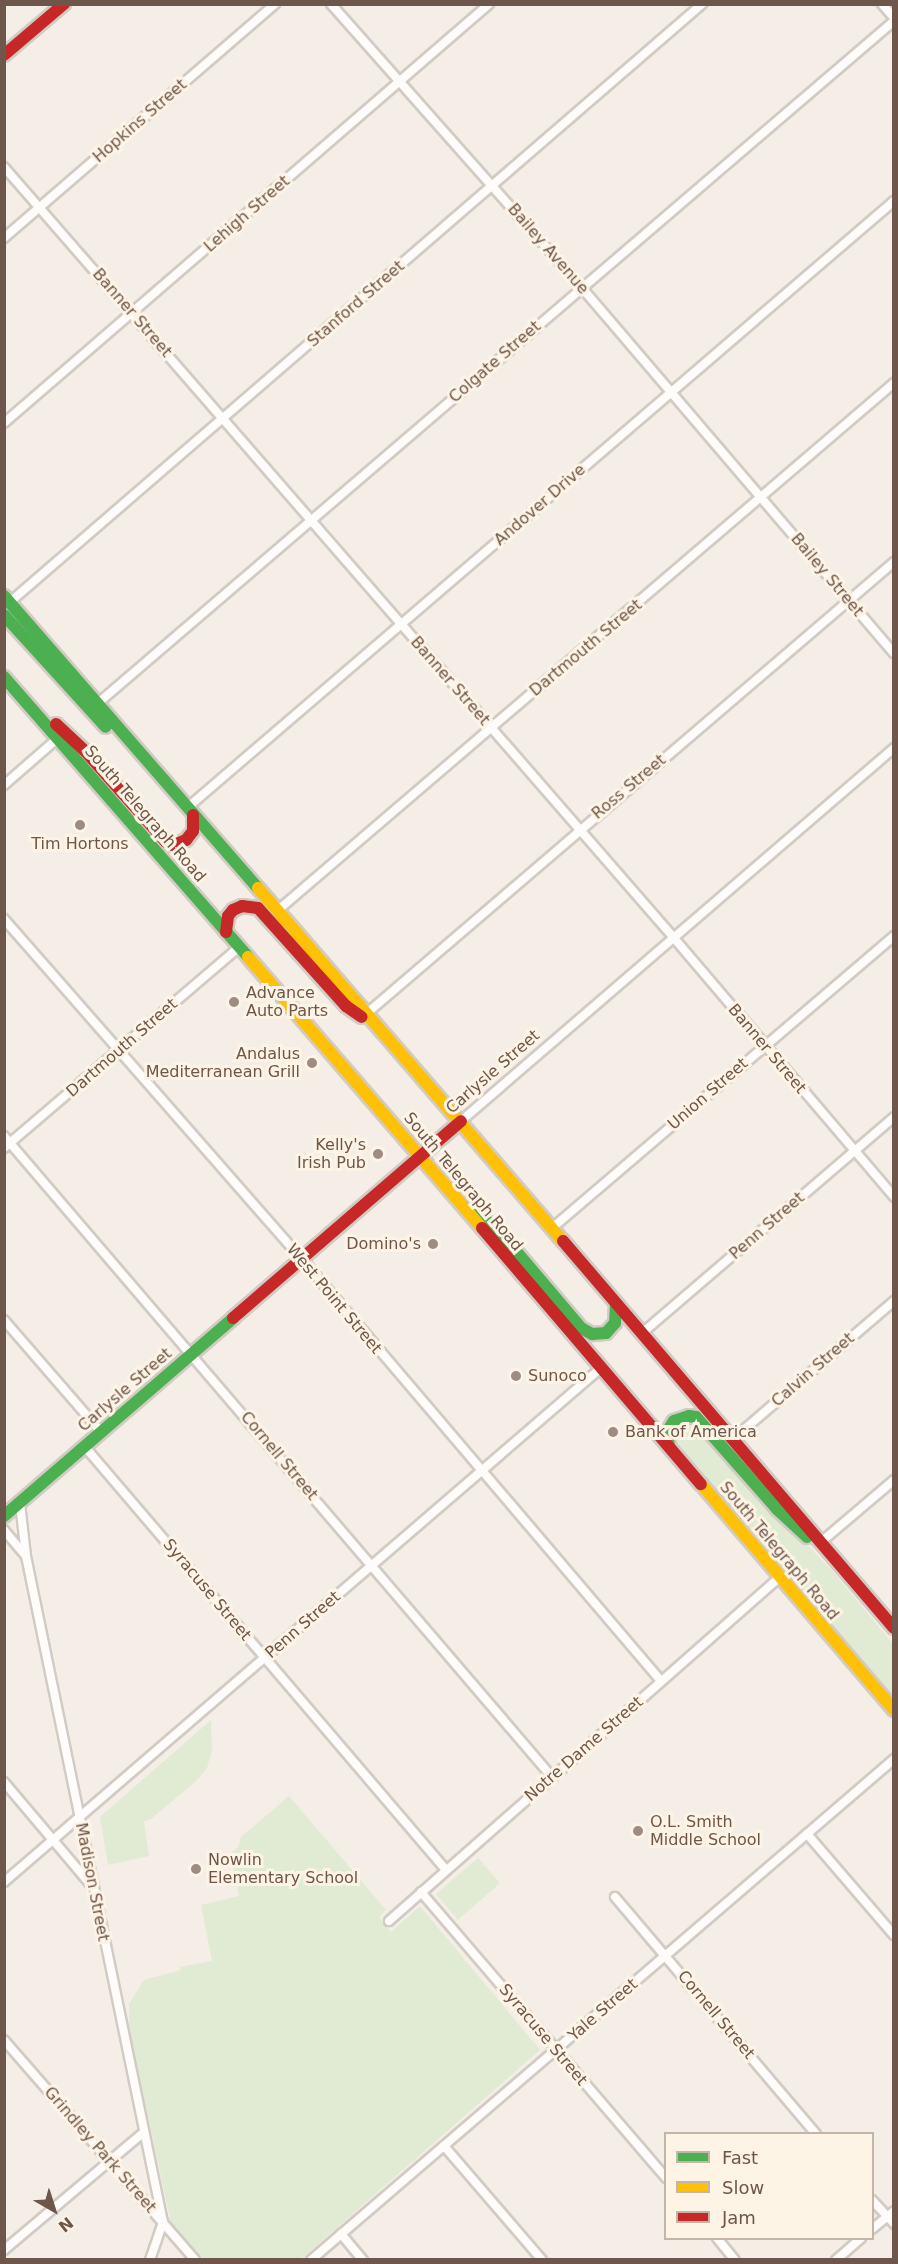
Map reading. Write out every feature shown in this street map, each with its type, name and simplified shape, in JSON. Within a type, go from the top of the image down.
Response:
[{"type":"main road","points":[[4,56],[64,4]]},
{"type":"main road","points":[[7,599],[461,1121],[894,1628]]},
{"type":"main road","points":[[4,615],[90,712],[135,748]]},
{"type":"main road","name":"South Telegraph Road","points":[[4,677],[421,1156],[894,1710]]},
{"type":"main road","points":[[28,703],[55,723],[86,752],[166,842],[173,845],[186,840],[193,831],[190,812]]},
{"type":"main road","points":[[226,932],[228,916],[233,910],[242,906],[258,908],[346,1006],[378,1028]]},
{"type":"main road","name":"Carlysle Street","points":[[4,1516],[461,1121]]},
{"type":"main road","points":[[464,1207],[489,1223],[509,1243],[581,1328],[592,1334],[606,1333],[615,1323],[616,1305]]},
{"type":"main road","points":[[670,1448],[667,1439],[669,1426],[681,1418],[696,1417],[777,1509],[834,1558]]},
{"type":"street","name":"Hopkins Street","points":[[4,238],[275,4]]},
{"type":"street","name":"Bailey Avenue","points":[[331,4],[582,288],[762,497]]},
{"type":"street","name":"Lehigh Street","points":[[4,423],[489,4]]},
{"type":"street","name":"Stanford Street","points":[[7,599],[223,419],[702,4]]},
{"type":"street","points":[[882,4],[894,19]]},
{"type":"street","name":"Colgate Street","points":[[97,704],[894,19]]},
{"type":"street","name":"Banner Street","points":[[4,167],[673,937],[894,1197]]},
{"type":"street","name":"Andover Drive","points":[[190,812],[402,625],[894,201]]},
{"type":"street","name":"Dartmouth Street","points":[[277,911],[894,383]]},
{"type":"street","name":"Bailey Street","points":[[762,497],[894,653]]},
{"type":"street","name":"Ross Street","points":[[366,1014],[894,562]]},
{"type":"street","points":[[4,784],[58,738]]},
{"type":"street","name":"Carlysle Street","points":[[461,1121],[894,748]]},
{"type":"street","name":"West Point Street","points":[[4,919],[302,1259],[661,1681]]},
{"type":"street","name":"Union Street","points":[[551,1229],[894,936]]},
{"type":"street","name":"Dartmouth Street","points":[[7,1143],[120,1051],[239,947]]},
{"type":"street","name":"Penn Street","points":[[641,1334],[894,1117]]},
{"type":"street","name":"Cornell Street","points":[[7,1143],[192,1353],[552,1777]]},
{"type":"street","name":"Calvin Street","points":[[733,1439],[894,1301]]},
{"type":"street","points":[[4,1320],[101,1432]]},
{"type":"street","name":"Penn Street","points":[[4,1882],[601,1368]]},
{"type":"street","name":"Syracuse Street","points":[[84,1447],[446,1870]]},
{"type":"street","points":[[821,1542],[894,1480]]},
{"type":"street","name":"Madison Street","points":[[20,1503],[26,1556],[163,2222]]},
{"type":"street","points":[[4,1530],[26,1556]]},
{"type":"street","name":"Notre Dame Street","points":[[389,1921],[780,1577]]},
{"type":"street","name":"Yale Street","points":[[311,2259],[894,1759]]},
{"type":"street","points":[[4,1782],[93,1888]]},
{"type":"street","points":[[807,1834],[894,1935]]},
{"type":"street","name":"Syracuse Street","points":[[421,1892],[664,2176]]},
{"type":"street","name":"Cornell Street","points":[[615,1897],[815,2132]]},
{"type":"street","name":"Grindley Park Street","points":[[4,2040],[195,2259]]},
{"type":"street","points":[[4,2250],[143,2133]]},
{"type":"street","points":[[444,2146],[542,2259]]},
{"type":"street","points":[[874,2201],[890,2213],[894,2224]]},
{"type":"street","points":[[874,2228],[890,2213]]},
{"type":"street","points":[[150,2259],[163,2222]]},
{"type":"street","points":[[341,2234],[363,2259]]},
{"type":"street","points":[[719,2240],[735,2259]]},
{"type":"street","points":[[837,2259],[859,2240]]},
{"type":"green space","points":[[690,1424],[695,1425],[835,1574],[893,1644],[893,1695],[676,1441],[677,1430]]},
{"type":"green space","points":[[211,1720],[212,1750],[207,1768],[196,1781],[151,1819],[144,1821],[149,1856],[108,1865],[100,1817]]},
{"type":"green space","points":[[289,1796],[386,1910],[379,1917],[391,1932],[420,1906],[540,2050],[301,2259],[203,2259],[171,2223],[129,2029],[129,2004],[144,1980],[181,1970],[180,1967],[212,1961],[201,1905],[239,1896],[231,1853],[238,1847],[241,1837]]},
{"type":"green space","points":[[478,1858],[500,1883],[458,1920],[436,1894]]},
{"type":"traffic: fast","points":[[4,596],[258,888]]},
{"type":"traffic: fast","points":[[4,615],[106,727]]},
{"type":"traffic: fast","points":[[4,677],[248,957]]},
{"type":"traffic: fast","points":[[476,1215],[489,1223],[509,1243],[581,1328],[592,1334],[606,1333],[615,1323],[616,1305]]},
{"type":"traffic: fast","points":[[4,1516],[233,1318]]},
{"type":"traffic: fast","points":[[669,1446],[667,1432],[674,1421],[689,1416],[696,1417],[777,1509],[807,1537]]},
{"type":"traffic: slow","points":[[258,888],[563,1241]]},
{"type":"traffic: slow","points":[[248,957],[482,1228]]},
{"type":"traffic: slow","points":[[701,1484],[894,1710]]},
{"type":"traffic: jam","points":[[4,55],[64,4]]},
{"type":"traffic: jam","points":[[56,724],[86,752],[166,842],[173,845],[186,840],[193,831],[193,815]]},
{"type":"traffic: jam","points":[[226,932],[228,916],[233,910],[242,906],[258,908],[346,1006],[362,1017]]},
{"type":"traffic: jam","points":[[233,1318],[461,1121]]},
{"type":"traffic: jam","points":[[482,1228],[701,1484]]},
{"type":"traffic: jam","points":[[563,1241],[894,1628]]},
{"type":"place","name":"Tim Hortons","points":[[80,825]]},
{"type":"place","name":"Advance Auto Parts","points":[[234,1002]]},
{"type":"place","name":"Andalus Mediterranean Grill","points":[[312,1063]]},
{"type":"place","name":"Kelly's Irish Pub","points":[[378,1154]]},
{"type":"place","name":"Domino's","points":[[433,1244]]},
{"type":"place","name":"Sunoco","points":[[516,1376]]},
{"type":"place","name":"Bank of America","points":[[613,1432]]},
{"type":"place","name":"O.L. Smith Middle School","points":[[638,1831]]},
{"type":"place","name":"Nowlin Elementary School","points":[[196,1869]]}]
